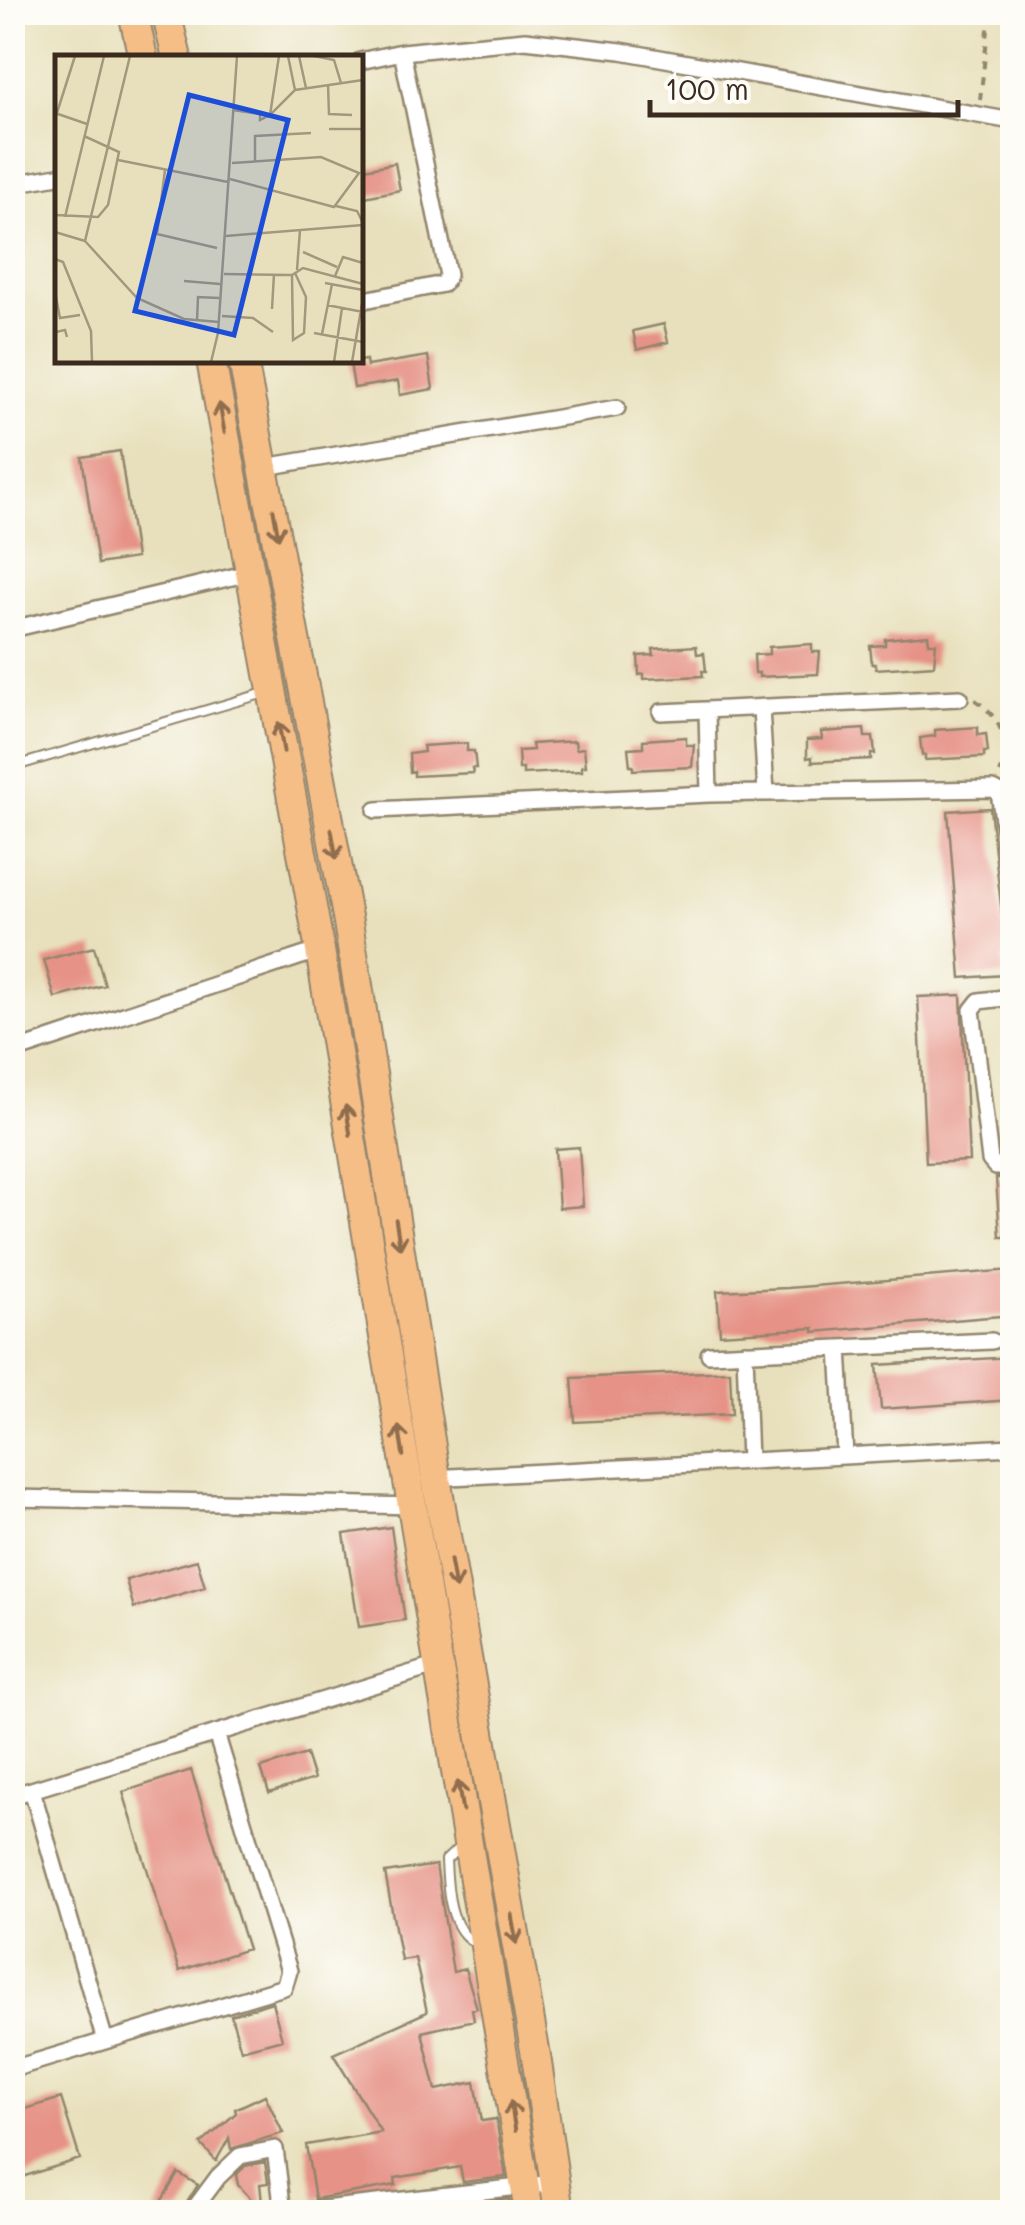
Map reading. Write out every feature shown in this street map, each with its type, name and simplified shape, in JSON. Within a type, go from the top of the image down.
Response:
[{"type":"highway","points":[[133,12],[141,55]]},
{"type":"highway","points":[[166,12],[176,55]]},
{"type":"highway","points":[[211,362],[320,950],[527,2200]]},
{"type":"highway","points":[[244,362],[348,922],[438,1491],[560,2212]]},
{"type":"street","points":[[362,61],[402,52],[525,40],[602,48],[1012,121]]},
{"type":"street","points":[[362,301],[430,289],[444,284],[448,275],[402,52]]},
{"type":"street","points":[[12,184],[55,177]]},
{"type":"street","points":[[265,467],[617,408]]},
{"type":"street","points":[[12,629],[249,574]]},
{"type":"street","points":[[660,712],[960,698]]},
{"type":"street","points":[[761,708],[766,793]]},
{"type":"street","points":[[707,710],[708,794]]},
{"type":"street","points":[[376,810],[708,794],[994,789],[1004,806],[1012,883]]},
{"type":"street","points":[[12,1052],[320,950]]},
{"type":"street","points":[[1012,997],[979,1002],[972,1010],[989,1154],[996,1167],[1012,1166]]},
{"type":"street","points":[[709,1354],[992,1341]]},
{"type":"street","points":[[839,1348],[845,1456]]},
{"type":"street","points":[[746,1352],[749,1461]]},
{"type":"street","points":[[12,1498],[410,1493],[749,1461],[1012,1446]]},
{"type":"street","points":[[410,1493],[438,1491]]},
{"type":"street","points":[[12,1796],[438,1665]]},
{"type":"street","points":[[12,2069],[284,1986],[289,1971],[216,1733]]},
{"type":"street","points":[[32,1790],[105,2041]]},
{"type":"street","points":[[192,2212],[218,2177],[240,2156],[275,2149],[284,2212]]},
{"type":"street","points":[[297,2212],[527,2200],[554,2182]]},
{"type":"lane","points":[[12,768],[272,691]]},
{"type":"path","points":[[978,115],[990,12]]},
{"type":"path","points":[[960,698],[987,708],[1002,734],[1006,754],[994,789]]},
{"type":"building","points":[[395,163],[400,190],[362,198],[362,170]]},
{"type":"building","points":[[664,324],[668,342],[637,350],[633,331]]},
{"type":"building","points":[[428,356],[433,389],[400,395],[398,381],[354,388],[350,362],[366,360],[367,366]]},
{"type":"building","points":[[120,451],[136,558],[98,564],[82,457]]},
{"type":"building","points":[[928,635],[929,643],[936,643],[934,665],[876,669],[872,664],[870,646],[885,645],[885,639]]},
{"type":"building","points":[[812,644],[812,652],[820,652],[818,674],[759,677],[755,673],[754,655],[769,654],[769,647]]},
{"type":"building","points":[[696,646],[697,654],[704,653],[703,676],[644,679],[644,674],[639,675],[638,656],[654,655],[653,649]]},
{"type":"building","points":[[978,727],[978,735],[986,734],[988,752],[984,752],[984,757],[925,760],[922,755],[920,738],[935,736],[935,730]]},
{"type":"building","points":[[864,729],[865,737],[873,737],[875,754],[871,754],[871,759],[812,762],[812,757],[807,758],[807,740],[822,739],[821,732]]},
{"type":"building","points":[[686,737],[686,745],[694,745],[692,767],[633,770],[630,766],[628,748],[643,747],[643,740]]},
{"type":"building","points":[[575,741],[576,749],[584,748],[586,766],[582,766],[582,771],[523,774],[523,769],[519,769],[518,751],[533,750],[532,744]]},
{"type":"building","points":[[467,743],[467,751],[474,751],[473,773],[414,776],[414,771],[410,772],[409,754],[424,752],[423,746]]},
{"type":"building","points":[[990,808],[1007,958],[1003,958],[1004,975],[961,978],[948,811]]},
{"type":"building","points":[[94,947],[105,985],[55,998],[44,960]]},
{"type":"building","points":[[961,995],[969,1161],[926,1163],[918,997]]},
{"type":"building","points":[[579,1147],[583,1206],[559,1208],[555,1149]]},
{"type":"building","points":[[996,1178],[1012,1178],[1012,1237],[1000,1237]]},
{"type":"building","points":[[1012,1270],[1012,1315],[814,1332],[814,1328],[720,1334],[717,1291]]},
{"type":"building","points":[[1012,1357],[1012,1400],[881,1409],[877,1365]]},
{"type":"building","points":[[730,1371],[732,1414],[575,1422],[572,1378]]},
{"type":"building","points":[[391,1527],[405,1620],[359,1627],[344,1534]]},
{"type":"building","points":[[197,1560],[205,1587],[134,1608],[126,1580]]},
{"type":"building","points":[[306,1754],[314,1779],[269,1793],[261,1768]]},
{"type":"building","points":[[191,1770],[248,1949],[179,1971],[123,1792]]},
{"type":"building","points":[[436,1865],[453,1972],[465,1969],[477,2008],[472,2009],[474,2020],[422,2032],[436,2090],[475,2082],[482,2121],[496,2119],[506,2177],[463,2182],[460,2167],[395,2178],[396,2185],[315,2199],[306,2145],[381,2132],[333,2054],[427,2012],[415,1958],[401,1960],[385,1873]]},
{"type":"building","points":[[272,2002],[282,2039],[241,2050],[231,2015]]},
{"type":"building","points":[[265,2095],[283,2133],[231,2149],[229,2138],[216,2161],[201,2144],[236,2113],[235,2109]]},
{"type":"building","points":[[61,2098],[80,2159],[12,2180],[12,2113]]},
{"type":"building","points":[[265,2162],[268,2183],[260,2184],[263,2212],[238,2185],[236,2175],[245,2166]]},
{"type":"building","points":[[178,2173],[198,2185],[181,2212],[155,2212]]},
{"type":"building","points":[[509,2199],[511,2212],[469,2212],[467,2204]]}]
